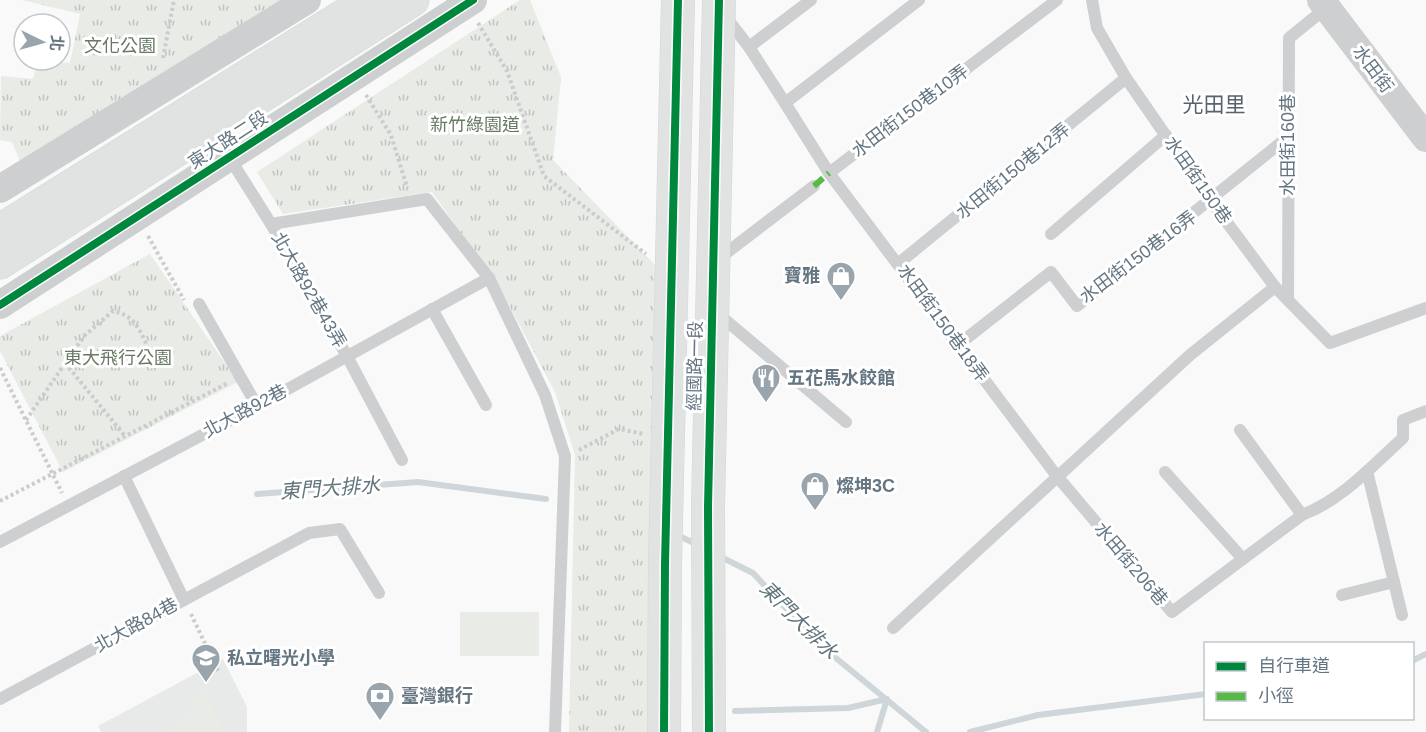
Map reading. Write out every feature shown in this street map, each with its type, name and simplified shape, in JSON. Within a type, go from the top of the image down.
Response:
[{"type":"main road","points":[[0,230],[368,0]]},
{"type":"main road","name":"東大路二段","points":[[0,263],[413,0]]},
{"type":"main road","name":"經國路一段","points":[[664,732],[665,564],[678,0]]},
{"type":"main road","name":"經國路一段","points":[[709,732],[707,570],[719,4]]},
{"type":"street","points":[[0,189],[307,0]]},
{"type":"street","name":"水田街","points":[[1324,4],[1426,138]]},
{"type":"street","name":"東大路二段","points":[[0,306],[229,157],[473,8]]},
{"type":"lane","points":[[749,47],[811,0]]},
{"type":"lane","points":[[785,103],[919,0]]},
{"type":"lane","name":"水田街150巷10弄","points":[[829,172],[1057,0]]},
{"type":"lane","name":"水田街150巷","points":[[1092,0],[1097,28],[1126,78],[1211,201],[1275,287],[1330,343],[1426,308]]},
{"type":"lane","points":[[719,4],[829,172]]},
{"type":"lane","name":"水田街160巷","points":[[1288,300],[1288,38],[1324,4]]},
{"type":"lane","name":"水田街150巷12弄","points":[[899,263],[1126,78]]},
{"type":"lane","points":[[1051,234],[1166,135]]},
{"type":"lane","points":[[1211,201],[1288,137]]},
{"type":"lane","points":[[229,157],[271,224],[427,200],[489,278],[545,395],[565,456],[555,732]]},
{"type":"lane","name":"水田街150巷18弄","points":[[829,172],[1056,475]]},
{"type":"lane","points":[[712,265],[814,186]]},
{"type":"lane","name":"水田街150巷16弄","points":[[958,345],[1051,272],[1077,306],[1211,201]]},
{"type":"lane","name":"北大路92巷43弄","points":[[271,224],[347,356],[402,460]]},
{"type":"lane","name":"北大路92巷","points":[[0,542],[257,406],[489,278]]},
{"type":"lane","points":[[893,628],[1056,475],[1190,355],[1275,287]]},
{"type":"lane","points":[[200,304],[257,406]]},
{"type":"lane","points":[[711,307],[846,422]]},
{"type":"lane","points":[[432,309],[486,405]]},
{"type":"lane","name":"水田街206巷","points":[[1056,475],[1172,612],[1302,515],[1323,507],[1403,438],[1403,420],[1426,411]]},
{"type":"lane","points":[[1240,430],[1302,515]]},
{"type":"lane","points":[[1367,471],[1402,615]]},
{"type":"lane","points":[[1165,472],[1243,559]]},
{"type":"lane","name":"北大路84巷","points":[[0,699],[184,600],[124,476]]},
{"type":"lane","points":[[184,600],[309,533],[340,529],[379,593]]},
{"type":"lane","points":[[1342,595],[1394,582]]},
{"type":"path","points":[[163,58],[174,0]]},
{"type":"path","points":[[473,8],[507,71],[544,176],[652,258]]},
{"type":"path","points":[[362,89],[391,135],[408,190]]},
{"type":"path","points":[[26,420],[84,336],[113,311],[125,313],[139,326],[147,345]]},
{"type":"path","points":[[65,363],[125,436]]},
{"type":"path","points":[[0,368],[68,505]]},
{"type":"path","points":[[0,501],[231,381]]},
{"type":"path","points":[[570,455],[619,429],[649,436]]},
{"type":"path","points":[[184,600],[219,674]]},
{"type":"shaded area","name":"私立曙光小學","points":[[223,659],[247,707],[247,732],[101,732],[98,726]]},
{"type":"green space","name":"文化公園","points":[[22,0],[281,0],[20,161],[12,142],[0,140],[1,76],[33,79],[35,72],[72,72],[72,53],[80,14]]},
{"type":"green space","name":"新竹綠園道","points":[[520,0],[530,0],[561,77],[553,160],[655,265],[647,732],[569,732],[575,455],[555,392],[500,288],[432,192],[283,214],[257,172]]},
{"type":"green space","name":"東大飛行公園","points":[[150,254],[238,382],[63,472],[0,351],[0,336]]},
{"type":"green space","points":[[460,612],[539,612],[539,656],[460,656]]},
{"type":"green space","points":[[205,692],[224,732],[164,732],[186,716],[199,719],[190,698]]},
{"type":"waterway","name":"東門大排水","points":[[257,494],[418,482],[546,499]]},
{"type":"waterway","name":"東門大排水","points":[[677,535],[698,545]]},
{"type":"waterway","name":"東門大排水","points":[[717,555],[753,573],[820,645],[926,732]]},
{"type":"waterway","name":"東門大排水","points":[[1414,660],[1426,654]]},
{"type":"waterway","name":"東門大排水","points":[[970,732],[1038,715],[1204,694]]},
{"type":"waterway","points":[[735,711],[848,708],[887,699],[877,732]]},
{"type":"marked path","points":[[814,186],[829,173]]},
{"type":"cycle path","points":[[0,305],[473,0]]},
{"type":"cycle path","points":[[664,732],[665,564],[678,0]]},
{"type":"cycle path","points":[[709,732],[708,507],[719,0]]},
{"type":"place","name":"寶雅","points":[[841,302]]},
{"type":"place","name":"五花馬水餃館","points":[[766,404]]},
{"type":"place","name":"燦坤3C","points":[[815,512]]},
{"type":"place","name":"私立曙光小學","points":[[206,684]]},
{"type":"place","name":"臺灣銀行","points":[[380,722]]},
{"type":"district","name":"光田里","points":[[1214,104]]}]
